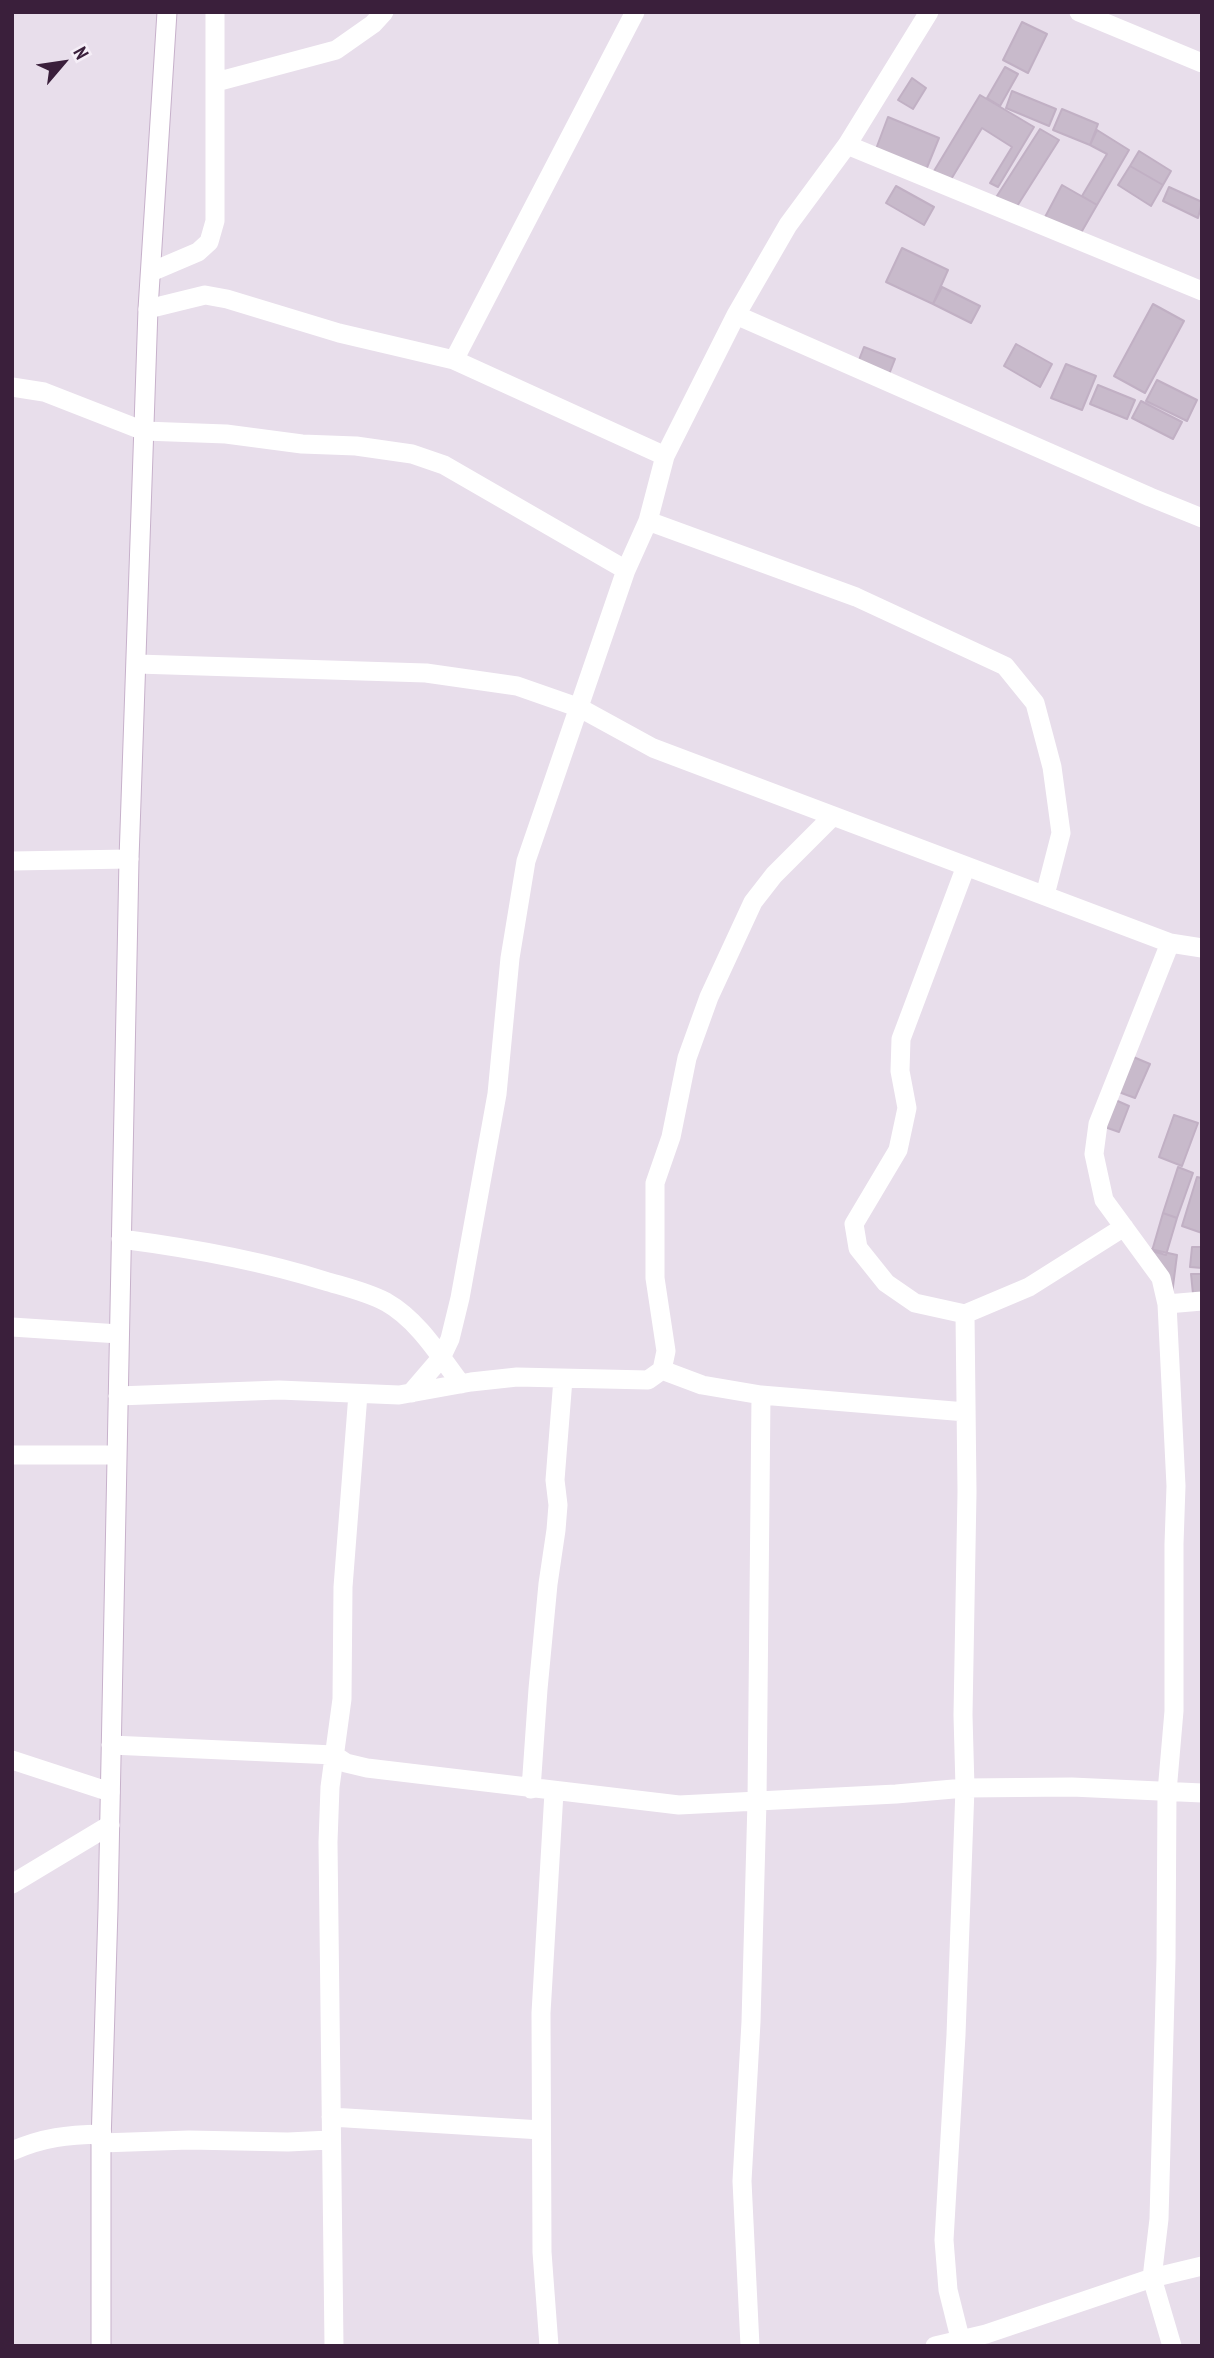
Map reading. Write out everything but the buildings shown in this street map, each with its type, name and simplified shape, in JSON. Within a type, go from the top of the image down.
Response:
[{"type":"street","points":[[101,2346],[102,2138],[129,859],[148,309],[167,12]]},
{"type":"street","points":[[151,272],[198,252],[209,242],[215,221],[215,12]]},
{"type":"street","points":[[216,82],[337,50],[373,24],[384,12]]},
{"type":"street","points":[[454,360],[635,12]]},
{"type":"street","points":[[411,1393],[441,1358],[450,1339],[460,1298],[497,1094],[510,958],[526,861],[626,570],[648,522],[665,456],[736,315],[788,225],[847,145],[929,12]]},
{"type":"street","points":[[1079,12],[1202,64]]},
{"type":"street","points":[[847,145],[1202,291]]},
{"type":"street","points":[[148,309],[205,295],[227,299],[339,333],[454,360],[665,456]]},
{"type":"street","points":[[736,315],[1202,518]]},
{"type":"street","points":[[12,387],[44,392],[145,431],[226,433],[302,444],[356,446],[412,454],[444,465],[626,570]]},
{"type":"street","points":[[648,522],[856,597],[1005,666],[1035,703],[1052,767],[1061,833],[1045,895]]},
{"type":"street","points":[[137,664],[426,673],[517,687],[580,708],[653,748],[1170,943],[1202,948]]},
{"type":"street","points":[[118,1395],[279,1390],[358,1394],[411,1393],[517,1377],[648,1380],[662,1370],[666,1351],[655,1278],[655,1183],[671,1137],[687,1058],[709,997],[753,902],[774,875],[833,816]]},
{"type":"street","points":[[12,861],[129,859]]},
{"type":"street","points":[[966,866],[901,1039],[900,1071],[907,1108],[898,1150],[854,1224],[858,1248],[886,1283],[915,1303],[965,1314],[1029,1287],[1124,1227]]},
{"type":"street","points":[[1170,943],[1098,1124],[1094,1154],[1104,1200],[1161,1278],[1167,1304],[1176,1486],[1174,1711],[1167,1792],[1166,1959],[1159,2219],[1152,2278],[1172,2346]]},
{"type":"street","points":[[121,1239],[173,1246],[290,1270],[386,1302],[418,1328],[461,1384]]},
{"type":"street","points":[[1167,1304],[1202,1301]]},
{"type":"street","points":[[962,2342],[948,2290],[944,2240],[956,2035],[965,1788],[965,1314]]},
{"type":"street","points":[[12,1327],[119,1334]]},
{"type":"street","points":[[662,1370],[702,1385],[761,1395],[966,1412]]},
{"type":"street","points":[[531,1789],[539,1676],[557,1517],[555,1480],[563,1379]]},
{"type":"street","points":[[334,2346],[328,1842],[334,1755],[342,1699],[343,1587],[358,1394]]},
{"type":"street","points":[[750,2346],[742,2181],[751,2022],[757,1801],[761,1395]]},
{"type":"street","points":[[12,1455],[116,1455]]},
{"type":"street","points":[[111,1745],[334,1755],[346,1763],[367,1768],[679,1805],[965,1788],[1072,1787],[1202,1793]]},
{"type":"street","points":[[12,1760],[110,1793]]},
{"type":"street","points":[[549,2346],[542,2252],[541,2013],[554,1792]]},
{"type":"street","points":[[12,1884],[110,1825]]},
{"type":"street","points":[[331,2117],[541,2130]]},
{"type":"street","points":[[12,2151],[33,2142],[62,2135],[288,2143],[330,2140]]},
{"type":"street","points":[[935,2346],[962,2342],[1152,2278],[1202,2266]]}]
